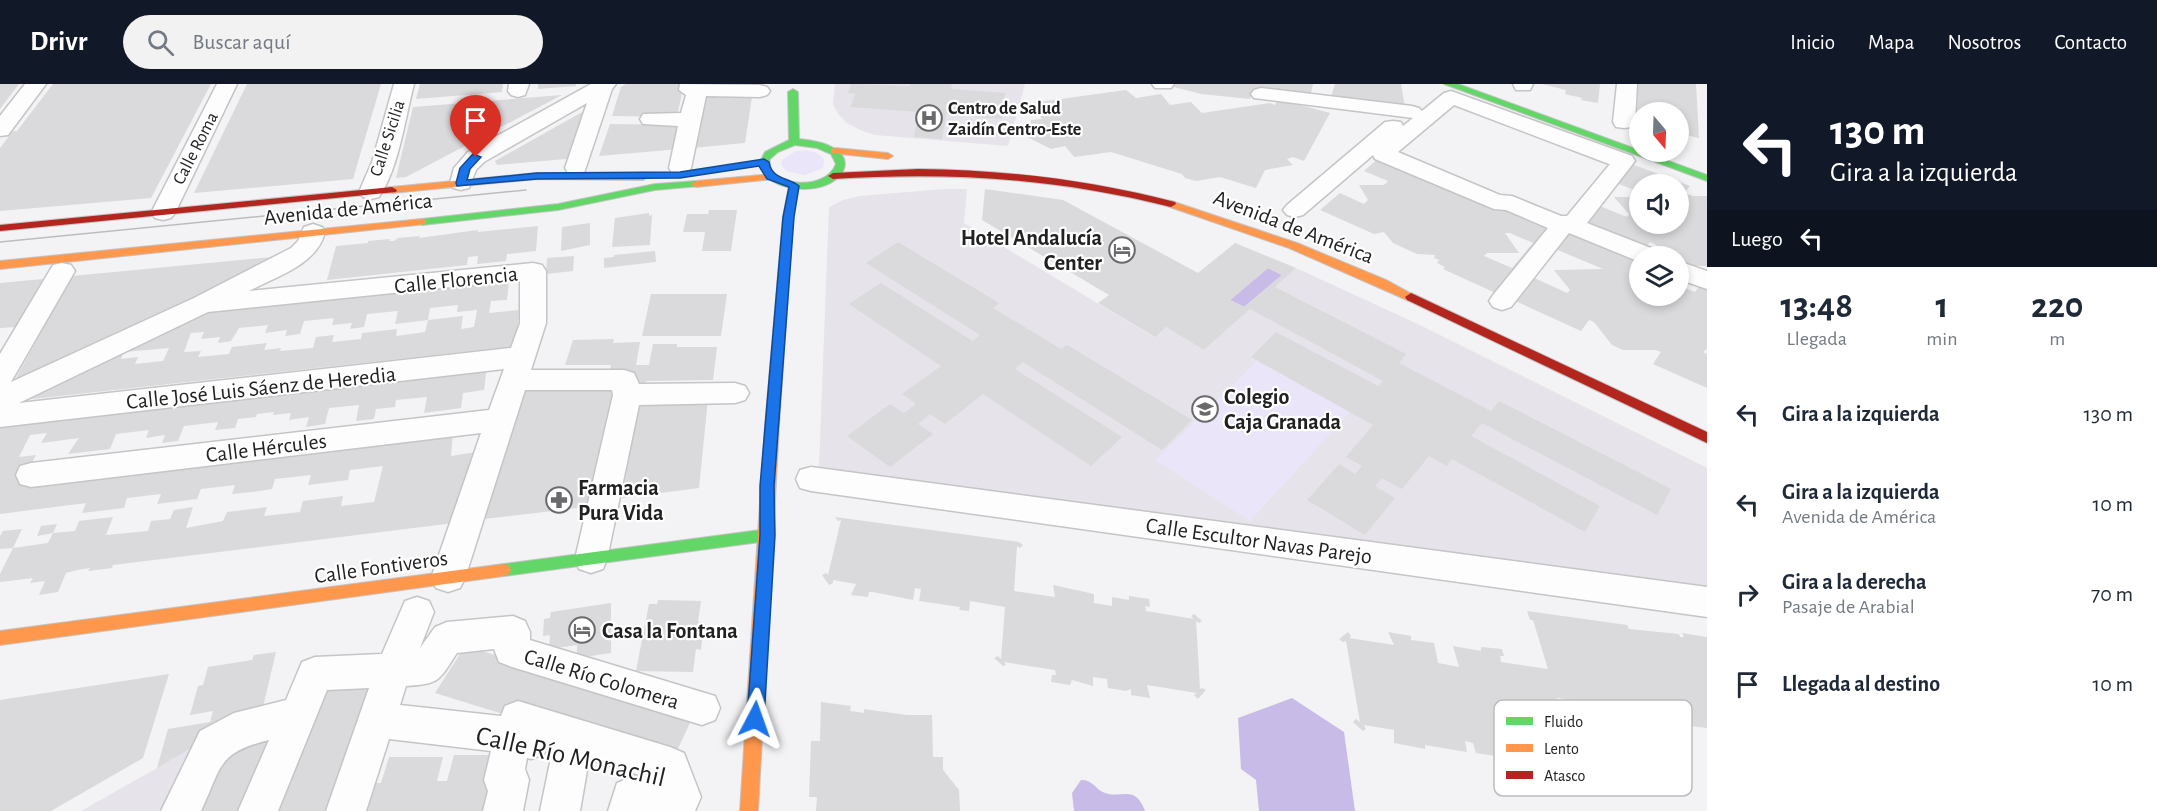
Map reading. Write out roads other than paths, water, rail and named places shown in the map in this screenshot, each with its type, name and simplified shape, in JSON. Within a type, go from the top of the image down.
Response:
[{"type":"main road","points":[[1449,84],[1707,178]]},
{"type":"main road","points":[[1485,84],[1629,136]]},
{"type":"main road","points":[[794,87],[792,111],[794,142]]},
{"type":"main road","points":[[835,151],[841,164],[833,176],[817,184],[794,186],[771,177],[765,170],[764,162],[772,150],[794,142],[818,143],[835,151],[906,156]]},
{"type":"main road","points":[[1689,158],[1707,164]]},
{"type":"main road","points":[[961,159],[1063,167]]},
{"type":"main road","name":"Avenida de América","points":[[0,228],[537,176],[680,175],[764,162]]},
{"type":"main road","name":"Avenida de América","points":[[833,176],[865,172],[937,172],[1006,176],[1072,184],[1200,212],[1273,236],[1366,276],[1707,438]]},
{"type":"main road","name":"Avenida de América","points":[[0,265],[514,213],[558,207],[655,187],[771,177]]},
{"type":"main road","points":[[749,811],[767,535],[767,486],[789,217],[794,186]]},
{"type":"main road","name":"Calle Fontiveros","points":[[0,638],[767,535]]},
{"type":"street","points":[[0,130],[36,84]]},
{"type":"street","name":"Calle Roma","points":[[163,213],[227,84]]},
{"type":"street","name":"Calle Sicilia","points":[[371,192],[383,162],[404,84]]},
{"type":"street","points":[[1624,122],[1627,84]]},
{"type":"street","points":[[576,168],[604,87]]},
{"type":"street","points":[[461,183],[465,168],[476,157],[604,87]]},
{"type":"street","points":[[680,168],[691,120],[694,87],[760,91]]},
{"type":"street","points":[[1261,94],[1326,93],[1412,112],[1295,210]]},
{"type":"street","points":[[1565,223],[1574,223],[1624,161],[1451,97],[1383,154],[1502,204],[1504,201],[1629,249]]},
{"type":"street","points":[[651,119],[691,120]]},
{"type":"street","points":[[1502,301],[1565,223]]},
{"type":"street","points":[[0,400],[203,304],[300,254],[310,244],[313,232]]},
{"type":"street","points":[[0,378],[12,339],[62,271]]},
{"type":"street","name":"Calle Florencia","points":[[203,304],[533,271],[533,323],[448,578]]},
{"type":"street","points":[[1689,274],[1707,281]]},
{"type":"street","name":"Calle José Luis Sáenz de Heredia","points":[[0,417],[518,369],[624,380],[627,395]]},
{"type":"street","points":[[591,559],[627,395],[735,393]]},
{"type":"street","name":"Calle Hércules","points":[[31,475],[501,420]]},
{"type":"street","name":"Calle Escultor Navas Parejo","points":[[811,479],[1707,602]]},
{"type":"street","points":[[346,811],[393,671],[417,612]]},
{"type":"street","name":"Calle Río Colomera","points":[[393,671],[428,668],[447,638],[513,633],[512,651],[702,708]]},
{"type":"street","points":[[258,811],[315,674],[393,671]]},
{"type":"street","points":[[181,811],[213,744],[234,731],[297,715]]},
{"type":"street","points":[[503,811],[510,780],[503,780],[518,718],[670,766],[685,782],[681,797],[631,797],[628,811]]},
{"type":"street","name":"Calle Río Monachil","points":[[377,720],[513,736],[685,782]]},
{"type":"street","points":[[560,811],[571,751]]},
{"type":"tram line","points":[[0,242],[526,190]]},
{"type":"place","name":"Centro de Salud Zaidín Centro-Este","points":[[929,118]]},
{"type":"place","name":"Hotel Andalucía Center","points":[[1122,250]]},
{"type":"place","name":"Colegio Caja Granada","points":[[1205,409]]},
{"type":"place","name":"Farmacia Pura Vida","points":[[559,500]]},
{"type":"place","name":"Casa la Fontana","points":[[582,630]]}]
